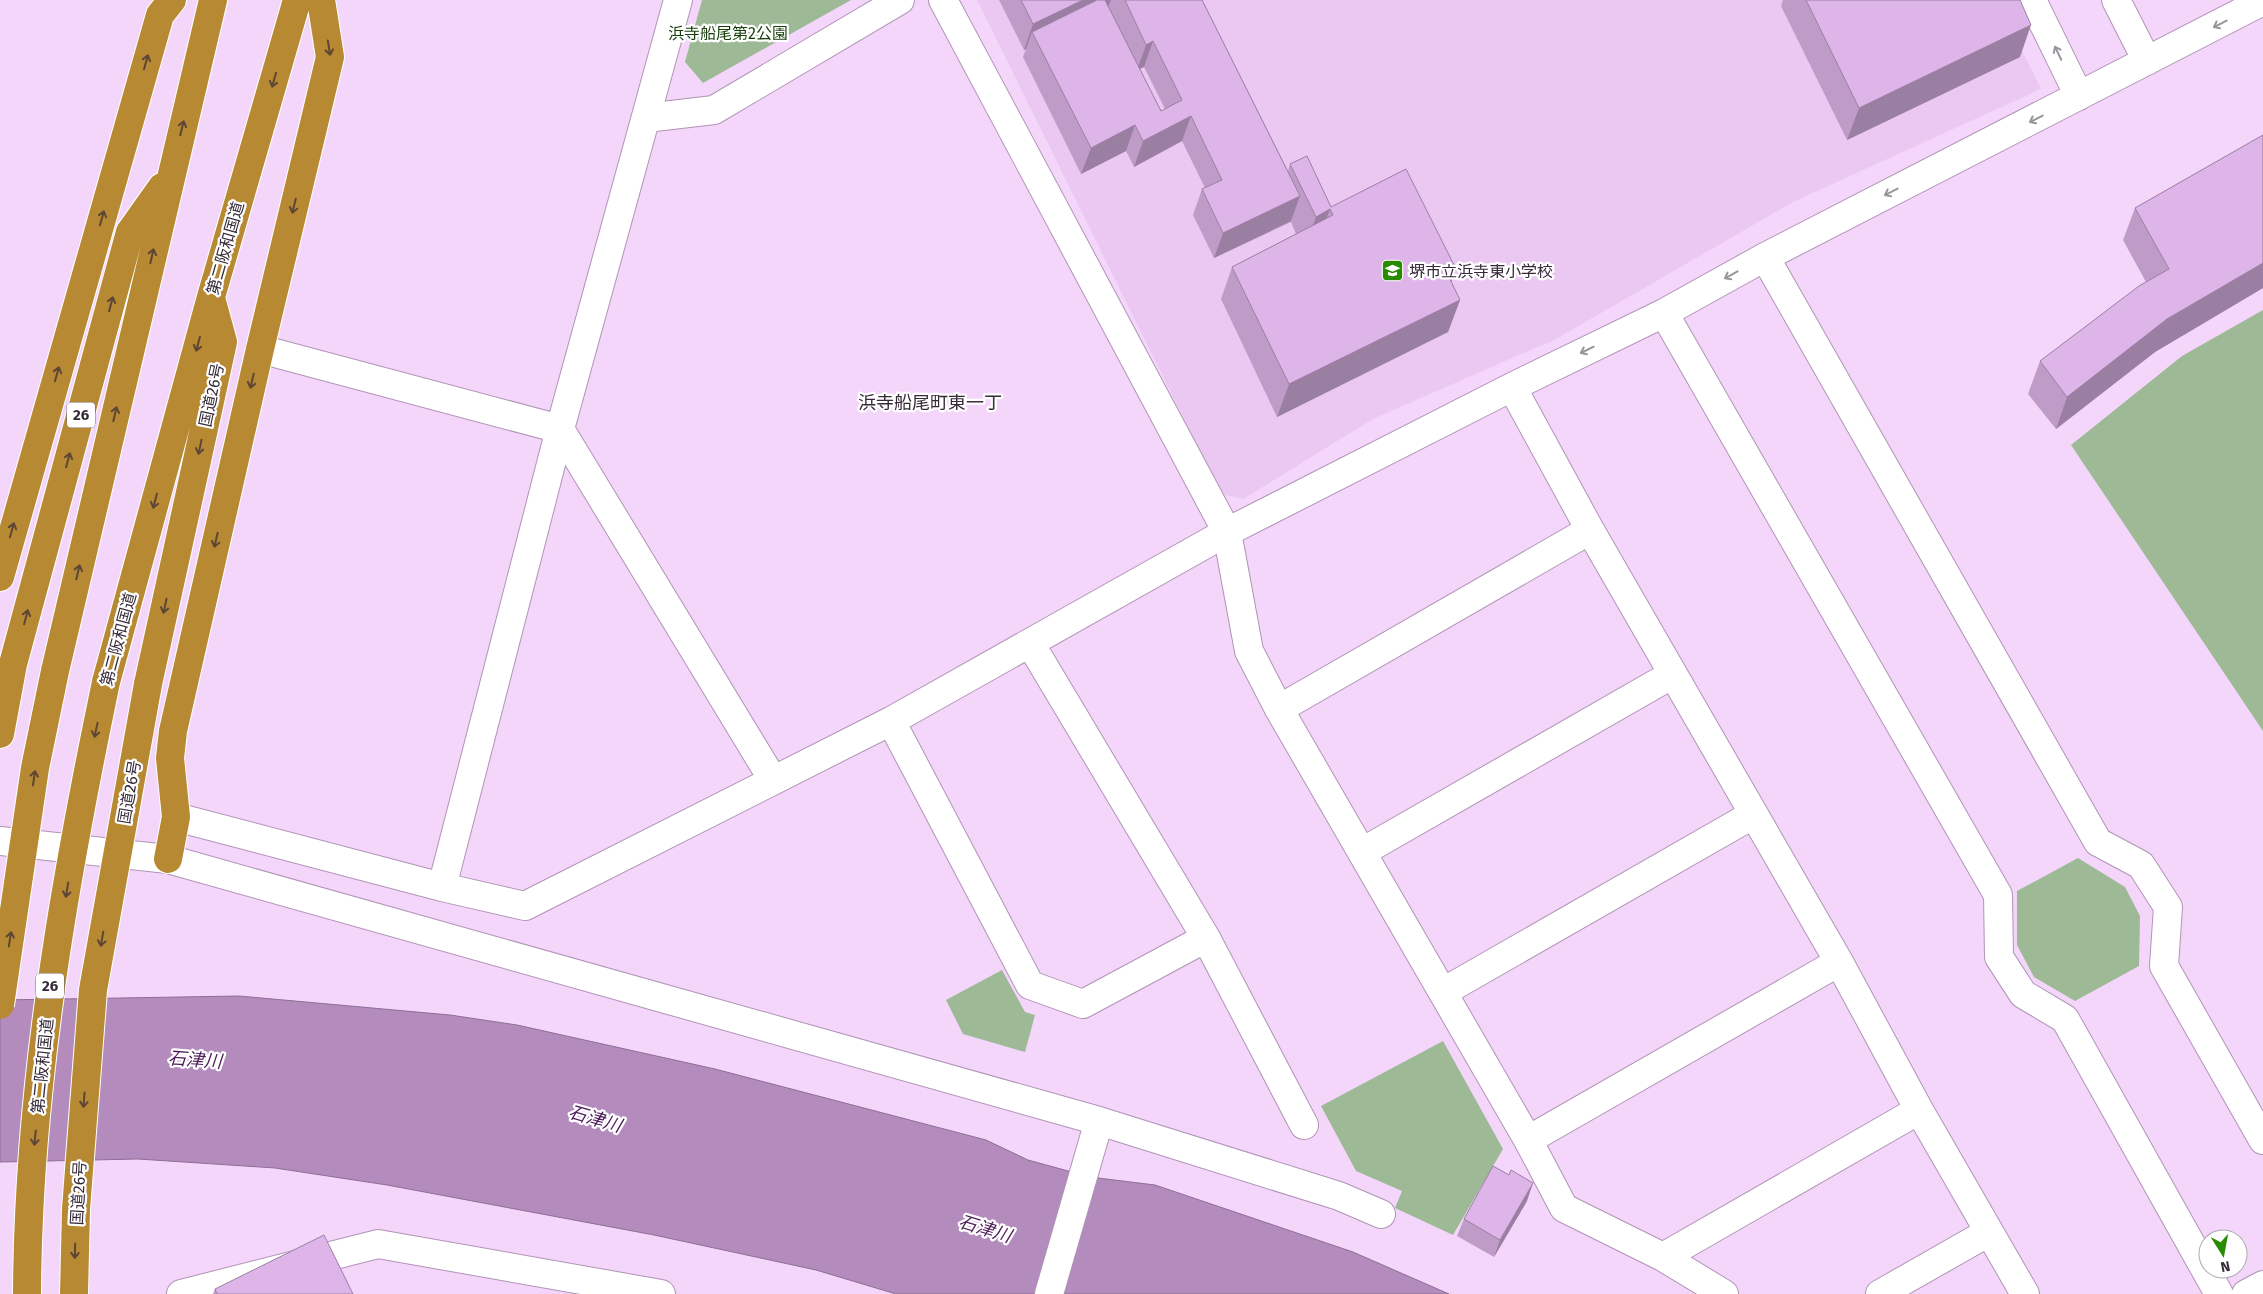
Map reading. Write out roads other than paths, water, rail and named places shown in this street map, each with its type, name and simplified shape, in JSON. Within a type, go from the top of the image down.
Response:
[{"type":"highway","points":[[0,578],[160,15],[172,0]]},
{"type":"highway","name":"26","points":[[0,1004],[35,768],[55,671],[170,176],[213,0]]},
{"type":"highway","name":"第二阪和国道","points":[[27,1294],[32,1170],[50,986],[82,798],[106,682],[211,297],[297,0]]},
{"type":"highway","points":[[168,859],[176,817],[170,758],[173,731],[260,349],[330,57],[321,0]]},
{"type":"highway","name":"26","points":[[0,734],[13,664],[130,232],[170,176]]},
{"type":"highway","name":"国道26号","points":[[74,1294],[76,1209],[93,990],[148,684],[223,342],[211,297]]},
{"type":"street","points":[[442,887],[560,430],[678,0]]},
{"type":"street","points":[[646,118],[714,110],[900,0]]},
{"type":"street","points":[[943,0],[1227,532],[1249,651],[1279,709],[1528,1140],[1564,1208],[1663,1257],[1724,1294]]},
{"type":"street","points":[[2032,0],[2079,96]]},
{"type":"street","points":[[2116,0],[2147,61]]},
{"type":"street","points":[[176,817],[442,887],[525,906],[891,721],[1227,532],[1512,387],[1664,313],[1765,257],[2263,1]]},
{"type":"street","points":[[1765,257],[2098,842],[2141,865],[2168,907],[2164,966],[2263,1140]]},
{"type":"street","points":[[1664,313],[1998,895],[1999,957],[2023,994],[2065,1020],[2219,1294]]},
{"type":"street","points":[[260,349],[560,430],[773,780]]},
{"type":"street","points":[[1512,387],[1590,530],[1839,962],[1919,1110],[2025,1294]]},
{"type":"street","points":[[1279,709],[1590,530]]},
{"type":"street","points":[[1030,643],[1206,938],[1304,1125]]},
{"type":"street","points":[[1362,852],[1673,674]]},
{"type":"street","points":[[891,721],[1030,985],[1083,1004],[1206,938]]},
{"type":"street","points":[[1443,992],[1754,814]]},
{"type":"street","points":[[0,841],[168,859],[1099,1120],[1339,1196],[1381,1214]]},
{"type":"street","points":[[1528,1140],[1839,962]]},
{"type":"street","points":[[1663,1257],[1919,1110]]},
{"type":"street","points":[[1049,1294],[1099,1120]]},
{"type":"street","points":[[1880,1294],[1989,1232]]},
{"type":"street","points":[[181,1294],[378,1244],[662,1294]]},
{"type":"street","points":[[2246,1294],[2263,1285]]},
{"type":"water","name":"石津川","points":[[239,996],[450,1015],[517,1025],[715,1069],[986,1140],[1028,1160],[1090,1177],[1155,1185],[1353,1252],[1449,1294],[896,1294],[816,1270],[654,1235],[387,1185],[275,1168],[138,1159],[0,1162],[0,1000]]},
{"type":"place","name":"堺市立浜寺東小学校","points":[[1393,271]]},
{"type":"district","name":"浜寺船尾町東一丁","points":[[930,403]]},
{"type":"park label","name":"浜寺船尾第2公園","points":[[728,33]]}]
